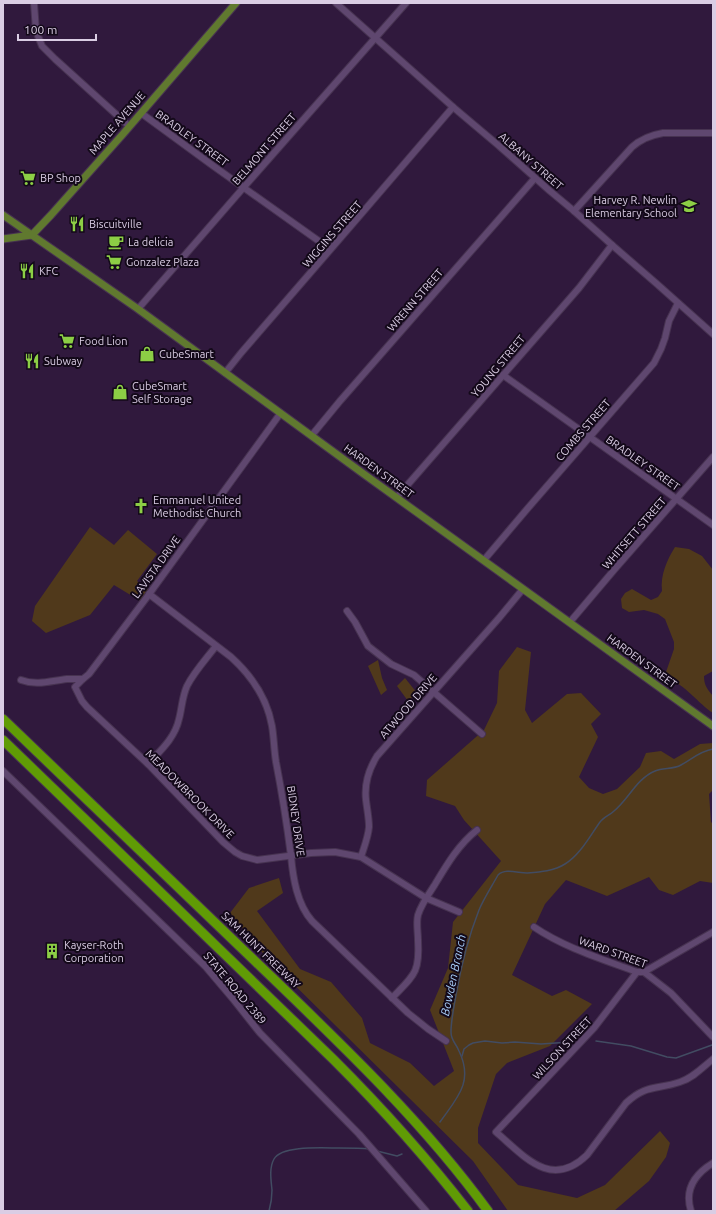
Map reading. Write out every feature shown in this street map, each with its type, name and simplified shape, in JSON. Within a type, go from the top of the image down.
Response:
[{"type":"highway","name":"SAM HUNT FREEWAY","points":[[3,719],[269,974],[379,1082],[433,1142],[488,1211]]},
{"type":"highway","points":[[3,740],[339,1065],[415,1146],[468,1211]]},
{"type":"main road","name":"MAPLE AVENUE","points":[[32,235],[141,113],[233,4]]},
{"type":"main road","name":"HARDEN STREET","points":[[3,215],[138,309],[280,414],[312,435],[713,726]]},
{"type":"main road","points":[[3,239],[32,235]]},
{"type":"street","points":[[34,3],[36,31],[40,42],[46,51],[129,126]]},
{"type":"street","name":"ALBANY STREET","points":[[336,3],[713,334]]},
{"type":"street","name":"BELMONT STREET","points":[[138,309],[406,3]]},
{"type":"street","name":"WIGGINS STREET","points":[[226,373],[241,353],[453,107]]},
{"type":"street","name":"BRADLEY STREET","points":[[141,113],[330,249]]},
{"type":"street","points":[[574,211],[632,147],[640,141],[655,134],[663,133],[713,133]]},
{"type":"street","name":"WRENN STREET","points":[[312,435],[535,178]]},
{"type":"street","name":"YOUNG STREET","points":[[397,497],[579,288],[612,245]]},
{"type":"street","name":"COMBS STREET","points":[[484,560],[654,363],[665,338],[669,321],[678,303]]},
{"type":"street","name":"BRADLEY STREET","points":[[503,375],[713,525]]},
{"type":"street","name":"LAVISTA DRIVE","points":[[83,679],[89,674],[149,594],[280,414]]},
{"type":"street","name":"WHITSETT STREET","points":[[570,622],[713,458]]},
{"type":"street","name":"ATWOOD DRIVE","points":[[361,857],[368,836],[368,815],[365,793],[367,780],[371,767],[377,756],[523,589]]},
{"type":"street","name":"BIDNEY DRIVE","points":[[149,594],[231,656],[248,674],[258,689],[268,711],[272,726],[292,872],[304,911],[309,918],[392,998],[421,1024],[446,1041]]},
{"type":"street","points":[[347,611],[355,622],[368,646],[391,664],[414,675],[482,734]]},
{"type":"street","points":[[148,764],[170,740],[180,718],[183,695],[186,688],[190,680],[216,646]]},
{"type":"street","points":[[21,680],[30,683],[41,683],[68,679],[83,679]]},
{"type":"street","name":"MEADOWBROOK DRIVE","points":[[83,679],[75,687],[86,707],[148,764],[223,842],[235,852],[242,856],[257,860],[311,853],[335,852],[361,857],[426,898],[459,912]]},
{"type":"street","name":"STATE ROAD 2389","points":[[3,771],[205,966],[260,1033],[354,1128],[426,1211]]},
{"type":"street","points":[[392,998],[409,980],[416,968],[419,955],[417,922],[426,898],[456,851],[477,830]]},
{"type":"street","name":"WARD STREET","points":[[534,927],[549,937],[568,946],[640,972],[671,993],[713,1037]]},
{"type":"street","name":"WILSON STREET","points":[[713,932],[640,972],[594,1028],[496,1132],[540,1168],[554,1170],[569,1168],[587,1156],[626,1103],[632,1098],[645,1090],[681,1082],[692,1076],[713,1059]]},
{"type":"street","points":[[691,1211],[688,1196],[692,1183],[700,1172],[713,1163]]},
{"type":"shaded area","points":[[90,527],[114,545],[128,530],[157,554],[137,581],[150,591],[142,602],[114,585],[90,615],[46,633],[32,621],[35,606]]},
{"type":"shaded area","points":[[675,547],[689,549],[702,556],[713,570],[713,671],[704,676],[706,687],[713,696],[713,713],[680,685],[669,679],[666,672],[674,649],[674,642],[665,619],[658,614],[644,610],[629,612],[622,608],[621,599],[625,593],[632,589],[651,600],[658,597],[662,591],[662,579],[665,568]]},
{"type":"shaded area","points":[[517,647],[531,652],[525,710],[532,723],[567,694],[581,693],[601,714],[591,724],[598,737],[579,777],[589,788],[603,794],[617,789],[640,767],[646,753],[661,751],[674,759],[700,744],[713,743],[713,790],[709,794],[711,822],[713,824],[713,883],[700,881],[673,895],[659,890],[649,877],[607,896],[566,880],[545,904],[512,975],[552,996],[566,990],[592,1004],[550,1046],[507,1063],[496,1074],[478,1128],[478,1143],[518,1185],[577,1198],[605,1185],[660,1131],[670,1143],[666,1157],[649,1181],[614,1211],[508,1211],[473,1161],[266,957],[230,913],[249,888],[279,878],[283,893],[257,911],[300,969],[331,982],[362,1018],[370,1043],[410,1063],[434,1086],[454,1071],[430,1010],[448,968],[453,922],[501,861],[464,820],[455,806],[426,796],[427,780],[484,730],[497,703],[499,671]]},
{"type":"shaded area","points":[[378,660],[382,678],[387,690],[381,695],[368,666]]},
{"type":"shaded area","points":[[405,678],[417,693],[408,701],[397,686]]},
{"type":"waterway","name":"Bowden Branch","points":[[440,1122],[462,1089],[464,1081],[465,1072],[463,1062],[458,1048],[452,1038],[451,1032],[458,984],[471,931],[479,910],[498,875],[508,871],[527,873],[542,872],[552,870],[565,864],[575,856],[602,820],[619,806],[648,775],[661,769],[678,767],[700,753],[713,749]]},
{"type":"waterway","points":[[462,1056],[464,1049],[469,1045],[485,1041],[541,1044],[570,1042]]},
{"type":"waterway","points":[[596,1041],[631,1046],[667,1057],[676,1058],[712,1045]]},
{"type":"waterway","name":"Bowden Branch","points":[[269,1211],[272,1192],[271,1166],[274,1159],[278,1155],[285,1151],[304,1148],[370,1149]]},
{"type":"waterway","name":"Bowden Branch","points":[[377,1151],[397,1156],[402,1154]]},
{"type":"place","name":"BP Shop","points":[[28,178]]},
{"type":"place","name":"Harvey R. Newlin Elementary School","points":[[689,206]]},
{"type":"place","name":"Biscuitville","points":[[77,224]]},
{"type":"place","name":"La delicia","points":[[116,242]]},
{"type":"place","name":"Gonzalez Plaza","points":[[114,262]]},
{"type":"place","name":"KFC","points":[[27,271]]},
{"type":"place","name":"Food Lion","points":[[67,341]]},
{"type":"place","name":"CubeSmart","points":[[147,354]]},
{"type":"place","name":"Subway","points":[[32,361]]},
{"type":"place","name":"CubeSmart Self Storage","points":[[120,392]]},
{"type":"place","name":"Emmanuel United Methodist Church","points":[[141,506]]},
{"type":"place","name":"Kayser-Roth Corporation","points":[[52,951]]}]
